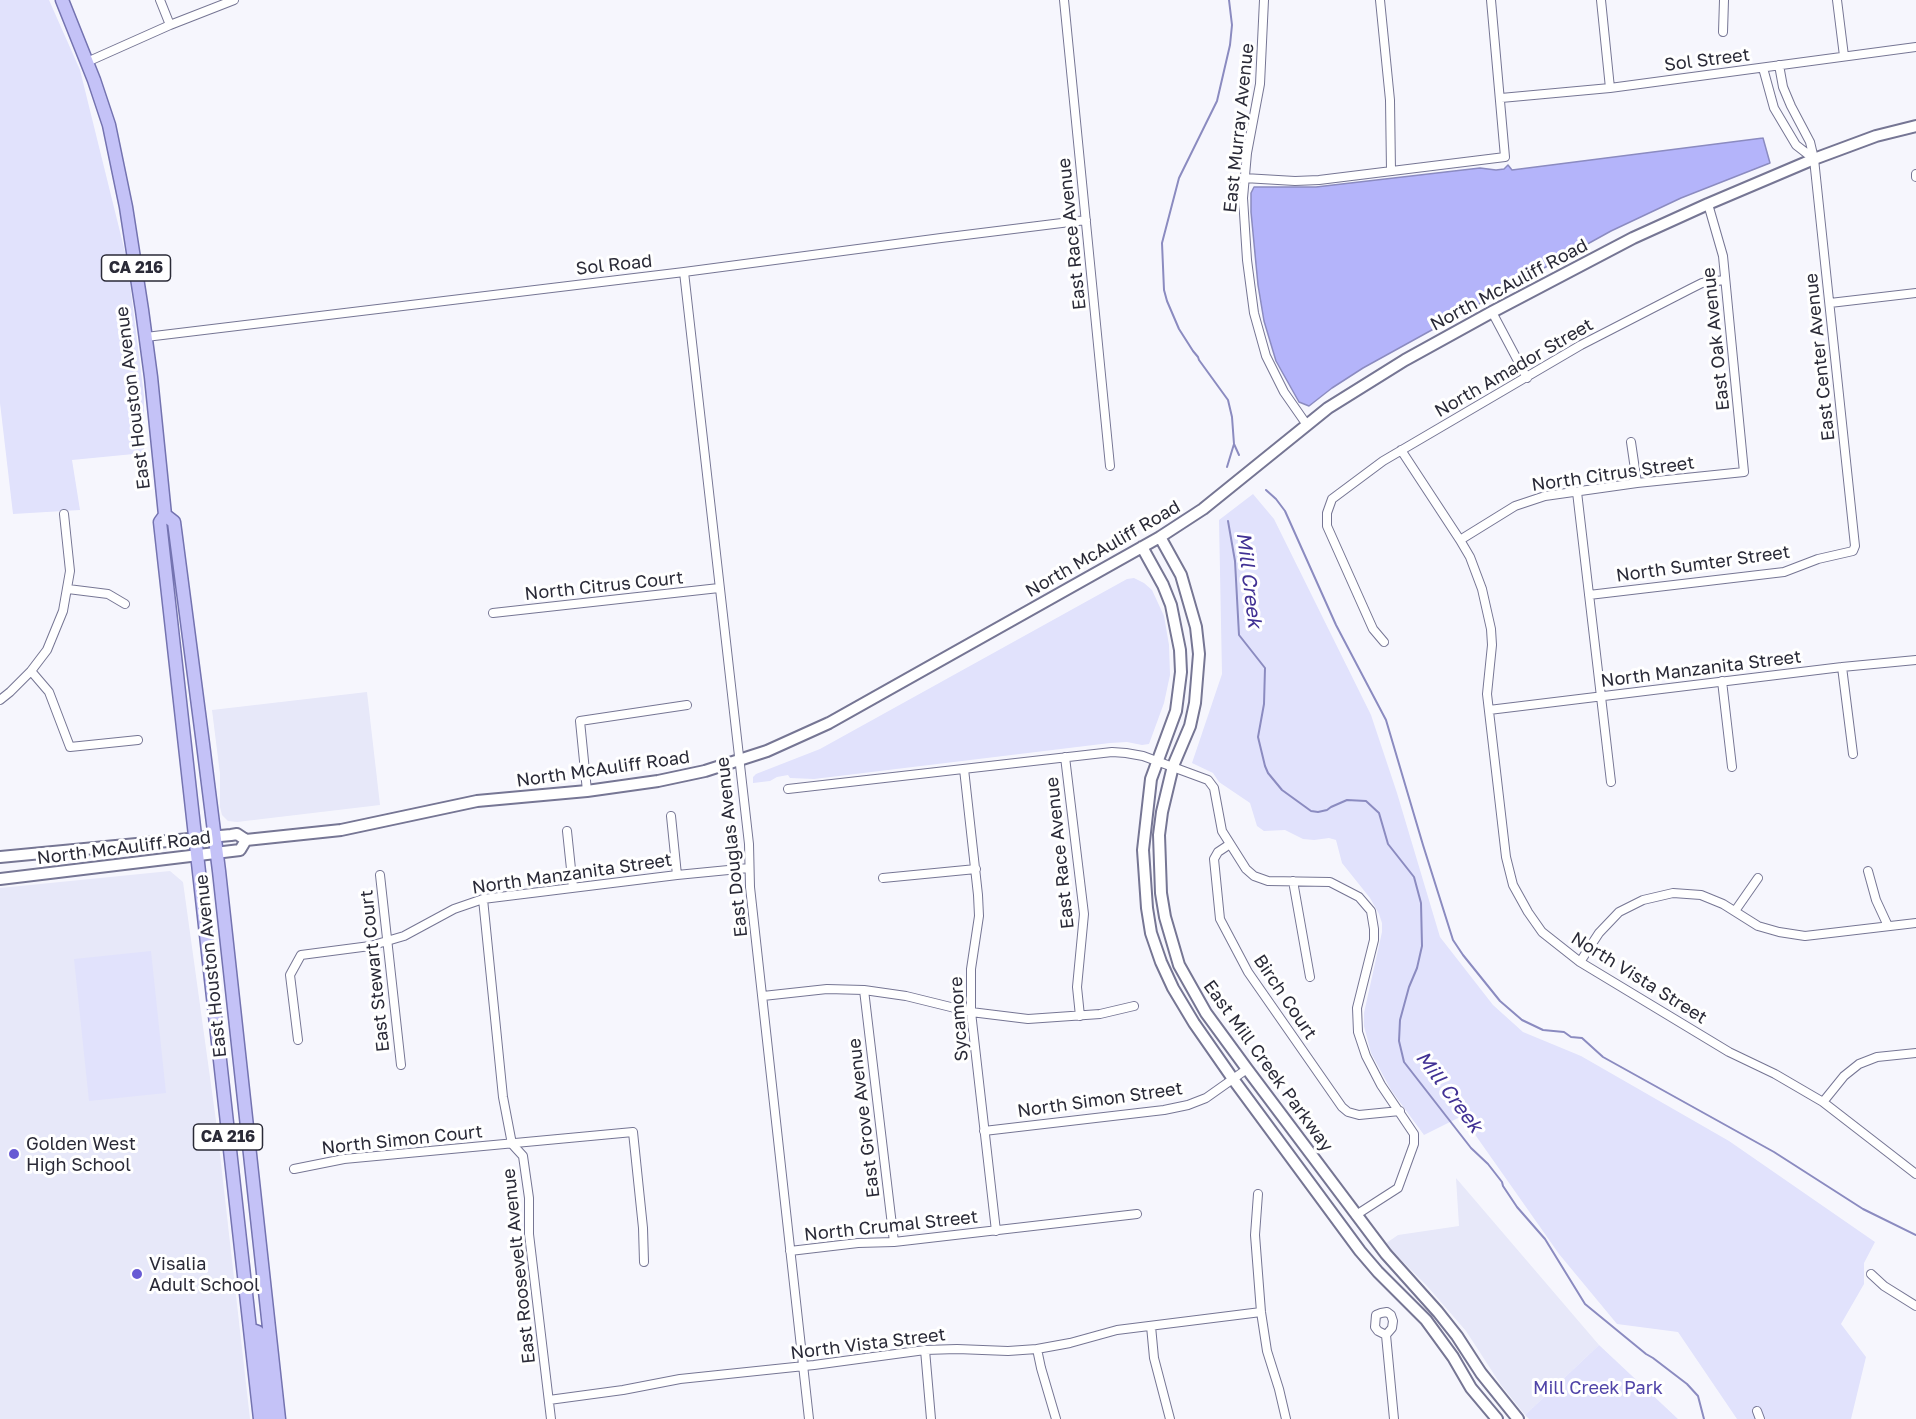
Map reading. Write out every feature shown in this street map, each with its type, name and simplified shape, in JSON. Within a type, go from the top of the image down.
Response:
[{"type":"main road","name":"East Houston Avenue","points":[[62,0],[103,105],[115,149],[146,337],[165,515],[160,522],[260,1419]]},
{"type":"main road","name":"East Houston Avenue","points":[[165,515],[174,522],[214,836],[279,1419]]},
{"type":"main road","points":[[250,1329],[258,1332],[261,1343],[269,1419]]},
{"type":"street","points":[[160,0],[170,26]]},
{"type":"street","points":[[87,62],[234,0]]},
{"type":"street","name":"East Race Avenue","points":[[1064,0],[1110,466]]},
{"type":"street","name":"East Murray Avenue","points":[[1264,0],[1260,84],[1244,178],[1244,225],[1254,313],[1266,356],[1284,392],[1307,425]]},
{"type":"street","points":[[1380,0],[1391,109],[1391,171]]},
{"type":"street","points":[[1244,178],[1294,181],[1505,158],[1491,0]]},
{"type":"street","points":[[1601,0],[1610,87]]},
{"type":"street","points":[[1723,32],[1724,0]]},
{"type":"street","points":[[1837,0],[1844,56]]},
{"type":"street","name":"Sol Street","points":[[1501,98],[1610,87],[1916,47]]},
{"type":"street","name":"East Center Avenue","points":[[1779,65],[1783,87],[1810,142],[1814,159],[1854,552]]},
{"type":"street","points":[[1763,68],[1774,108],[1796,145],[1814,159]]},
{"type":"street","name":"North McAuliff Road","points":[[0,857],[237,834],[246,840],[341,830],[477,801],[587,791],[672,778],[739,761],[767,751],[829,723],[1160,537],[1203,509],[1307,425],[1367,382],[1492,312],[1624,243],[1708,204],[1814,159],[1876,136],[1916,126]]},
{"type":"street","name":"East Oak Avenue","points":[[1708,204],[1723,256],[1744,472]]},
{"type":"street","name":"Sol Road","points":[[146,337],[684,272],[1086,220]]},
{"type":"street","name":"East Douglas Avenue","points":[[684,272],[809,1419]]},
{"type":"street","name":"North Amador Street","points":[[1384,642],[1373,629],[1327,525],[1327,513],[1332,499],[1401,450],[1581,345],[1702,283],[1725,280]]},
{"type":"street","points":[[1830,303],[1916,293]]},
{"type":"street","points":[[1492,312],[1527,378]]},
{"type":"street","points":[[1631,442],[1637,483]]},
{"type":"street","name":"North Vista Street","points":[[1401,450],[1460,540],[1476,571],[1489,618],[1492,645],[1487,681],[1506,857],[1514,885],[1542,932],[1580,962],[1729,1052],[1775,1074],[1823,1102],[1916,1174]]},
{"type":"street","name":"North Citrus Street","points":[[1460,540],[1515,506],[1545,496],[1637,483],[1744,472]]},
{"type":"street","points":[[1577,492],[1611,782]]},
{"type":"street","points":[[0,700],[31,671],[47,650],[56,632],[63,611],[70,571],[64,514]]},
{"type":"street","name":"East Mill Creek Parkway","points":[[1160,537],[1181,574],[1196,627],[1199,654],[1195,703],[1190,726],[1173,766],[1159,835],[1161,893],[1165,917],[1179,965],[1206,1013],[1246,1070],[1386,1254],[1450,1328],[1481,1373],[1518,1419]]},
{"type":"street","name":"East Mill Creek Parkway","points":[[1142,547],[1171,605],[1180,650],[1181,672],[1176,711],[1151,779],[1143,850],[1151,933],[1161,962],[1173,988],[1194,1023],[1233,1079],[1360,1251],[1426,1320],[1472,1388],[1498,1419]]},
{"type":"street","name":"North Sumter Street","points":[[1589,595],[1784,572],[1818,559],[1854,552]]},
{"type":"street","points":[[68,588],[108,594],[125,604]]},
{"type":"street","name":"North Citrus Court","points":[[493,614],[719,588]]},
{"type":"street","name":"North Manzanita Street","points":[[1489,710],[1916,660]]},
{"type":"street","points":[[1842,667],[1853,754]]},
{"type":"street","points":[[31,671],[49,692],[70,747],[138,740]]},
{"type":"street","points":[[1722,681],[1732,767]]},
{"type":"street","points":[[587,791],[580,721],[687,705]]},
{"type":"street","points":[[788,789],[1120,752],[1143,756],[1173,766],[1200,776],[1212,784],[1222,831],[1254,876],[1268,881],[1330,882],[1359,897],[1371,911],[1374,940],[1357,1008],[1358,1032],[1366,1056],[1381,1085],[1414,1134],[1414,1144],[1398,1188],[1356,1215]]},
{"type":"street","name":"East Race Avenue","points":[[1065,757],[1084,914],[1077,987],[1080,1016]]},
{"type":"street","name":"Sycamore","points":[[964,769],[976,868],[979,916],[971,969],[971,1012],[996,1231]]},
{"type":"street","points":[[671,816],[677,875]]},
{"type":"street","points":[[567,831],[573,888]]},
{"type":"street","name":"North McAuliff Road","points":[[0,879],[240,850],[246,840]]},
{"type":"street","name":"Birch Court","points":[[1230,844],[1218,852],[1214,859],[1220,919],[1248,972],[1342,1107],[1348,1112],[1359,1115],[1400,1111]]},
{"type":"street","name":"North Manzanita Street","points":[[298,1040],[290,975],[301,955],[370,946],[404,936],[454,909],[483,899],[749,868]]},
{"type":"street","points":[[883,879],[976,868]]},
{"type":"street","points":[[1868,871],[1875,900],[1888,926]]},
{"type":"street","name":"East Stewart Court","points":[[380,874],[401,1065]]},
{"type":"street","points":[[1735,911],[1758,878]]},
{"type":"street","points":[[1293,881],[1310,977]]},
{"type":"street","points":[[1580,962],[1599,933],[1619,912],[1643,900],[1672,892],[1701,895],[1735,911],[1758,926],[1805,936],[1916,923]]},
{"type":"street","name":"East Roosevelt Avenue","points":[[483,899],[503,1097],[512,1144],[523,1156],[529,1198],[529,1234],[551,1419]]},
{"type":"street","points":[[763,996],[827,989],[864,990],[906,996],[971,1012],[1028,1019],[1100,1014],[1134,1006]]},
{"type":"street","name":"East Grove Avenue","points":[[864,990],[894,1242]]},
{"type":"street","points":[[1823,1102],[1844,1076],[1859,1064],[1877,1057],[1916,1053]]},
{"type":"street","name":"North Simon Street","points":[[984,1131],[1164,1110],[1188,1105],[1206,1098],[1246,1070]]},
{"type":"street","points":[[512,1144],[633,1131],[643,1228],[644,1262]]},
{"type":"street","name":"North Simon Court","points":[[294,1169],[344,1159],[512,1144]]},
{"type":"street","points":[[1258,1194],[1254,1234],[1261,1312],[1267,1352],[1286,1419]]},
{"type":"street","name":"North Crumal Street","points":[[790,1251],[858,1243],[894,1242],[1137,1214]]},
{"type":"street","points":[[1871,1274],[1884,1286],[1916,1306]]},
{"type":"street","name":"North Vista Street","points":[[549,1400],[680,1380],[803,1367],[925,1350],[1037,1349],[1117,1330],[1261,1312]]},
{"type":"street","points":[[1151,1326],[1155,1366],[1170,1419]]},
{"type":"street","points":[[1386,1335],[1394,1419]]},
{"type":"street","points":[[1037,1349],[1056,1419]]},
{"type":"street","points":[[925,1350],[931,1419]]},
{"type":"street","points":[[1498,1419],[1502,1417],[1506,1419]]},
{"type":"shaded area","points":[[367,692],[380,805],[237,822],[228,821],[222,815],[220,774],[212,710]]},
{"type":"shaded area","name":"Visalia Adult School","points":[[170,871],[183,882],[217,1128],[250,1419],[0,1419],[0,888]]},
{"type":"shaded area","points":[[1456,1178],[1599,1345],[1525,1415],[1501,1385],[1466,1331],[1427,1286],[1385,1244],[1398,1235],[1459,1226]]},
{"type":"green space","points":[[0,0],[49,0],[80,70],[127,260],[144,396],[144,453],[72,460],[80,510],[13,514],[0,403]]},
{"type":"green space","points":[[1253,494],[1274,519],[1371,715],[1440,937],[1493,1005],[1523,1032],[1581,1056],[1729,1141],[1875,1242],[1864,1263],[1864,1284],[1841,1324],[1866,1357],[1851,1419],[1737,1419],[1678,1332],[1617,1324],[1559,1254],[1462,1116],[1424,1135],[1391,1090],[1371,1053],[1364,1026],[1364,1013],[1382,923],[1370,898],[1342,863],[1336,840],[1303,839],[1285,830],[1264,831],[1257,826],[1250,803],[1219,782],[1213,773],[1192,763],[1222,674],[1219,520]]},
{"type":"green space","points":[[1134,578],[1152,590],[1164,616],[1169,645],[1170,675],[1164,703],[1149,744],[1110,743],[814,779],[790,778],[788,775],[770,781],[753,783],[753,777],[756,774],[820,749],[1127,579]]},
{"type":"green space","points":[[151,951],[166,1093],[89,1101],[74,959]]},
{"type":"green space","name":"Mill Creek Park","points":[[1599,1345],[1678,1419],[1529,1419],[1525,1415]]},
{"type":"water","points":[[1763,138],[1770,163],[1681,198],[1611,231],[1363,368],[1309,406],[1299,402],[1276,361],[1264,321],[1258,285],[1251,212],[1251,193],[1254,187],[1316,187],[1480,168],[1496,170],[1504,169],[1508,165],[1512,170]]},
{"type":"waterway","name":"Mill Creek","points":[[1227,467],[1234,444],[1228,400],[1179,329],[1167,301],[1164,290],[1162,243],[1179,178],[1217,101],[1230,45],[1232,25],[1229,0]]},
{"type":"waterway","name":"Mill Creek","points":[[1234,444],[1239,455]]},
{"type":"waterway","points":[[1266,490],[1285,511],[1336,625],[1386,720],[1453,940],[1500,1001],[1522,1020],[1543,1030],[1564,1032],[1571,1037],[1582,1038],[1603,1057],[1774,1152],[1863,1209],[1916,1235]]},
{"type":"waterway","name":"Mill Creek","points":[[1228,521],[1235,561],[1239,635],[1265,668],[1264,704],[1258,737],[1268,773],[1282,790],[1311,811],[1327,810],[1347,800],[1366,801],[1379,813],[1388,844],[1414,877],[1421,903],[1422,946],[1400,1020],[1399,1041],[1404,1062],[1471,1148],[1488,1164],[1517,1207],[1545,1239],[1585,1304],[1687,1384],[1698,1396],[1704,1419]]},
{"type":"place","name":"Golden West High School","points":[[14,1154]]},
{"type":"place","name":"Visalia Adult School","points":[[137,1274]]}]
